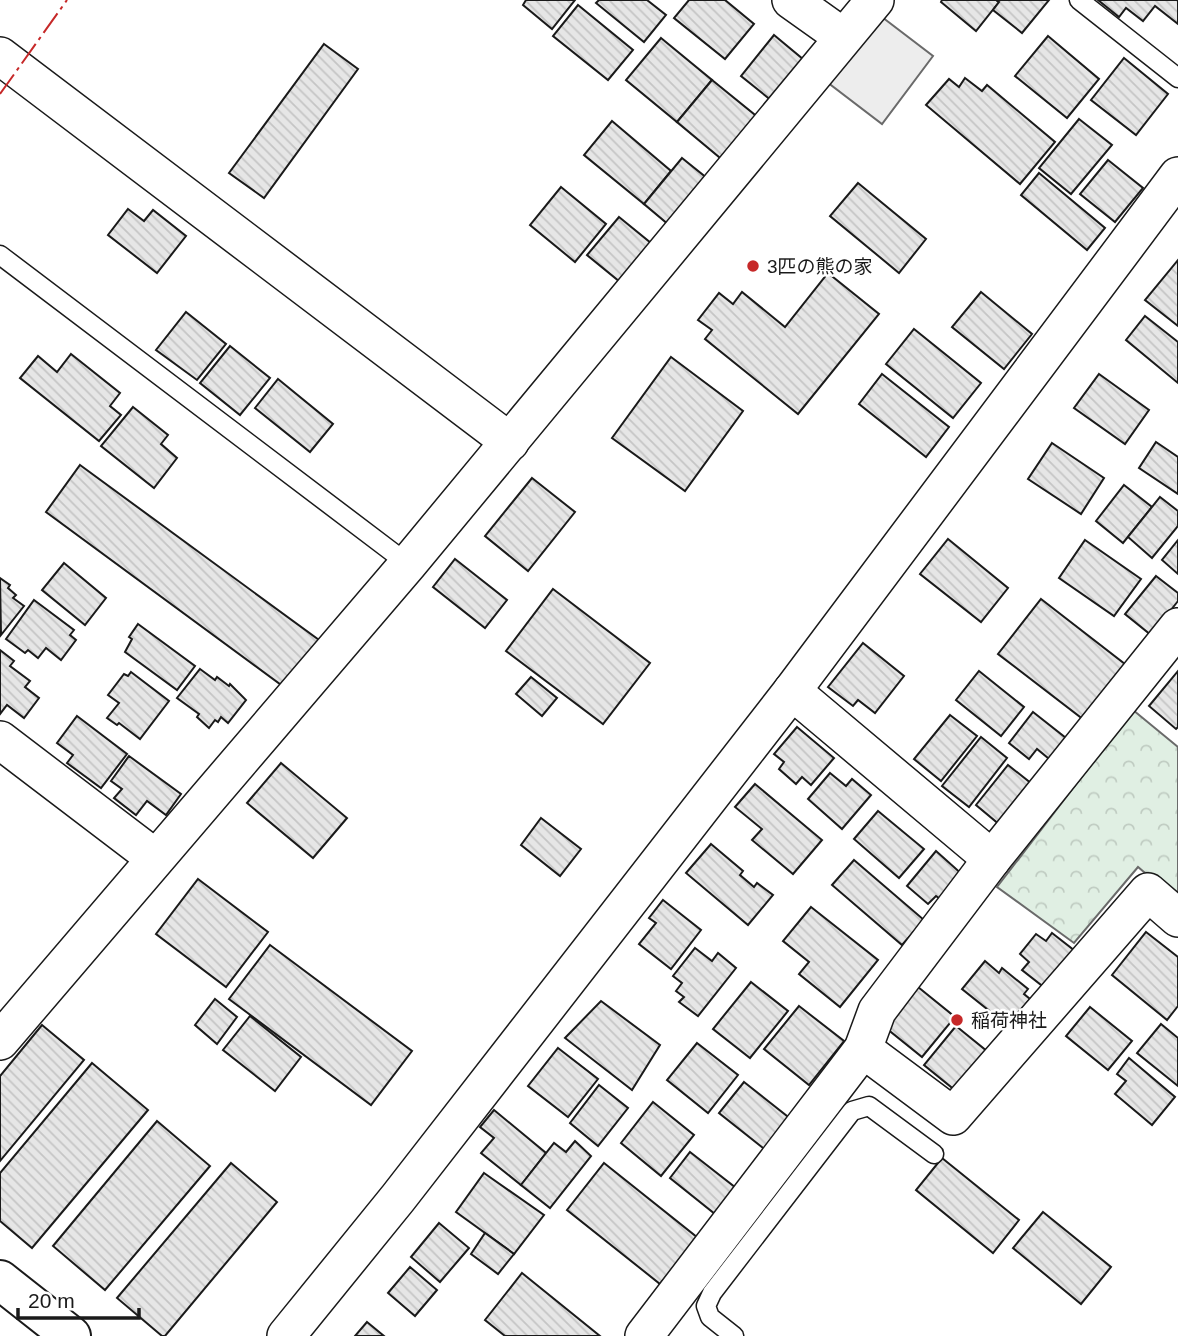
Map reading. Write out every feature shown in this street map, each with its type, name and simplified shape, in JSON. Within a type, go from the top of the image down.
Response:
[{"type":"street","points":[[791,0],[843,37]]},
{"type":"street","points":[[0,1041],[408,564],[876,0]]},
{"type":"street","points":[[0,56],[510,442]]},
{"type":"street","points":[[286,1336],[398,1198],[1172,199]]},
{"type":"street","points":[[644,1336],[863,1049],[877,1011],[992,859],[1178,627]]},
{"type":"street","points":[[792,691],[992,859]]},
{"type":"street","points":[[0,740],[155,858]]},
{"type":"street","points":[[863,1049],[953,1116],[1148,892],[1178,918]]},
{"type":"street","points":[[0,1280],[71,1336]]},
{"type":"lane","points":[[1079,0],[1178,78]]},
{"type":"lane","points":[[0,255],[408,564]]},
{"type":"lane","points":[[731,1335],[710,1317],[706,1306],[712,1293],[852,1111],[869,1106],[934,1154]]},
{"type":"green space","points":[[1133,710],[1178,747],[1178,901],[1138,867],[1074,943],[997,887]]},
{"type":"shaded area","points":[[878,14],[933,56],[882,124],[827,82]]},
{"type":"building","points":[[526,0],[575,0],[552,29],[523,5]]},
{"type":"building","points":[[599,0],[647,0],[666,15],[644,42],[596,3]]},
{"type":"building","points":[[689,0],[725,0],[754,24],[725,59],[674,18]]},
{"type":"building","points":[[996,0],[1049,0],[1022,33],[993,10],[999,2]]},
{"type":"building","points":[[1098,0],[1178,0],[1178,24],[1155,6],[1143,21],[1126,8],[1119,17]]},
{"type":"building","points":[[941,2],[999,2],[976,31]]},
{"type":"building","points":[[578,5],[633,50],[608,80],[553,36]]},
{"type":"building","points":[[774,35],[810,65],[777,105],[741,76]]},
{"type":"building","points":[[1048,36],[1099,79],[1067,118],[1015,76]]},
{"type":"building","points":[[661,38],[712,80],[677,122],[626,80]]},
{"type":"building","points":[[324,44],[358,69],[264,198],[229,173]]},
{"type":"building","points":[[1124,58],[1168,94],[1136,135],[1091,100]]},
{"type":"building","points":[[965,78],[982,91],[987,85],[1055,142],[1020,184],[926,105],[949,79],[959,87]]},
{"type":"building","points":[[712,80],[760,119],[725,162],[677,122]]},
{"type":"building","points":[[1079,119],[1112,145],[1071,194],[1039,168]]},
{"type":"building","points":[[612,121],[671,171],[644,204],[584,155]]},
{"type":"building","points":[[682,158],[713,183],[675,230],[644,204]]},
{"type":"building","points":[[1108,160],[1143,188],[1115,222],[1080,194]]},
{"type":"building","points":[[1039,173],[1105,228],[1087,250],[1021,195]]},
{"type":"building","points":[[858,183],[926,239],[899,273],[830,216]]},
{"type":"building","points":[[561,187],[606,224],[575,262],[530,225]]},
{"type":"building","points":[[128,209],[144,221],[153,210],[186,236],[157,273],[108,235]]},
{"type":"building","points":[[619,217],[657,248],[625,286],[587,255]]},
{"type":"building","points":[[1178,260],[1178,326],[1145,300]]},
{"type":"building","points":[[828,273],[879,314],[798,414],[705,339],[712,330],[698,320],[719,293],[733,304],[742,292],[785,327]]},
{"type":"building","points":[[981,292],[1032,334],[1004,369],[952,327]]},
{"type":"building","points":[[186,312],[226,344],[197,380],[156,350]]},
{"type":"building","points":[[1145,316],[1178,342],[1178,383],[1126,340]]},
{"type":"building","points":[[914,329],[981,383],[953,418],[886,364]]},
{"type":"building","points":[[230,346],[270,378],[240,415],[200,383]]},
{"type":"building","points":[[71,354],[120,393],[110,406],[121,415],[99,441],[20,378],[38,356],[57,372]]},
{"type":"building","points":[[671,357],[743,411],[685,491],[612,438]]},
{"type":"building","points":[[882,374],[949,427],[926,457],[859,404]]},
{"type":"building","points":[[1099,374],[1149,410],[1125,444],[1074,408]]},
{"type":"building","points":[[278,379],[333,424],[310,452],[255,408]]},
{"type":"building","points":[[133,407],[168,435],[161,444],[177,458],[154,488],[101,446]]},
{"type":"building","points":[[1156,442],[1178,457],[1178,494],[1139,468]]},
{"type":"building","points":[[1052,443],[1104,478],[1081,514],[1028,479]]},
{"type":"building","points":[[80,465],[319,640],[284,687],[46,512]]},
{"type":"building","points":[[532,478],[575,512],[528,571],[485,536]]},
{"type":"building","points":[[1124,485],[1152,507],[1123,543],[1096,521]]},
{"type":"building","points":[[1160,497],[1178,511],[1178,526],[1152,558],[1128,537]]},
{"type":"building","points":[[948,539],[1008,588],[981,622],[920,574]]},
{"type":"building","points":[[1085,540],[1141,579],[1114,616],[1059,578]]},
{"type":"building","points":[[1178,540],[1178,574],[1162,560]]},
{"type":"building","points":[[455,559],[507,600],[485,628],[433,587]]},
{"type":"building","points":[[64,563],[106,598],[85,625],[42,590]]},
{"type":"building","points":[[1156,576],[1178,593],[1178,601],[1151,635],[1125,614]]},
{"type":"building","points":[[0,578],[10,585],[8,588],[16,595],[13,598],[24,606],[1,635]]},
{"type":"building","points":[[553,589],[650,663],[603,724],[506,651]]},
{"type":"building","points":[[1041,599],[1130,668],[1088,723],[998,654]]},
{"type":"building","points":[[34,600],[74,630],[70,635],[76,640],[61,660],[46,648],[38,658],[28,650],[25,653],[6,639]]},
{"type":"building","points":[[138,624],[195,666],[177,690],[125,652],[132,639],[129,637]]},
{"type":"building","points":[[863,643],[904,676],[875,713],[858,700],[853,706],[828,687]]},
{"type":"building","points":[[0,650],[14,661],[10,666],[30,681],[25,687],[39,698],[24,718],[7,705],[0,714]]},
{"type":"building","points":[[200,669],[215,680],[217,677],[229,686],[230,684],[246,700],[228,723],[221,717],[209,728],[197,717],[199,714],[177,698]]},
{"type":"building","points":[[979,671],[1024,707],[1001,736],[956,700]]},
{"type":"building","points":[[1178,671],[1178,727],[1176,729],[1149,706]]},
{"type":"building","points":[[131,672],[169,701],[140,739],[119,723],[117,725],[107,718],[119,703],[108,695],[124,674],[128,676]]},
{"type":"building","points":[[531,677],[557,698],[542,716],[516,694]]},
{"type":"building","points":[[1033,712],[1071,742],[1054,763],[1037,749],[1029,759],[1009,743]]},
{"type":"building","points":[[950,715],[977,736],[941,781],[914,759]]},
{"type":"building","points":[[77,716],[127,754],[101,788],[67,763],[73,755],[57,743]]},
{"type":"building","points":[[797,727],[834,758],[811,785],[802,777],[796,784],[779,769],[784,762],[774,754]]},
{"type":"building","points":[[981,737],[1007,758],[969,807],[942,786]]},
{"type":"building","points":[[129,756],[181,794],[166,815],[147,801],[136,815],[114,798],[122,789],[111,781]]},
{"type":"building","points":[[281,763],[347,818],[313,858],[247,803]]},
{"type":"building","points":[[1008,765],[1032,784],[1000,825],[976,805]]},
{"type":"building","points":[[830,773],[846,786],[852,779],[871,795],[842,829],[808,799]]},
{"type":"building","points":[[755,784],[822,840],[793,874],[752,840],[762,829],[735,807]]},
{"type":"building","points":[[878,811],[924,849],[899,878],[854,839]]},
{"type":"building","points":[[541,818],[581,849],[560,876],[521,845]]},
{"type":"building","points":[[711,844],[743,871],[740,875],[754,887],[757,883],[773,895],[748,925],[686,873]]},
{"type":"building","points":[[936,851],[964,876],[943,901],[936,896],[928,904],[907,886]]},
{"type":"building","points":[[854,860],[924,920],[902,945],[832,885]]},
{"type":"building","points":[[198,879],[268,932],[226,987],[156,934]]},
{"type":"building","points":[[663,900],[701,930],[671,969],[639,944],[656,923],[649,918]]},
{"type":"building","points":[[811,907],[878,960],[840,1007],[799,974],[809,962],[783,941]]},
{"type":"building","points":[[1146,932],[1178,957],[1178,1006],[1167,1020],[1112,975]]},
{"type":"building","points":[[1052,933],[1075,951],[1045,988],[1022,970],[1029,962],[1020,954],[1036,934],[1046,941]]},
{"type":"building","points":[[270,945],[412,1051],[371,1105],[229,999]]},
{"type":"building","points":[[695,948],[712,961],[718,953],[736,968],[698,1016],[679,1002],[684,997],[676,991],[682,983],[673,976]]},
{"type":"building","points":[[985,961],[999,973],[1002,968],[1028,989],[1024,994],[1030,999],[1012,1021],[1006,1017],[1002,1021],[962,989]]},
{"type":"building","points":[[751,982],[788,1011],[750,1058],[713,1029]]},
{"type":"building","points":[[918,987],[955,1017],[922,1057],[886,1028]]},
{"type":"building","points":[[215,999],[237,1017],[217,1044],[195,1025]]},
{"type":"building","points":[[601,1001],[660,1045],[632,1090],[565,1038]]},
{"type":"building","points":[[799,1006],[844,1041],[809,1085],[764,1049]]},
{"type":"building","points":[[1090,1007],[1132,1041],[1108,1070],[1066,1036]]},
{"type":"building","points":[[250,1016],[301,1057],[275,1091],[223,1050]]},
{"type":"building","points":[[1161,1024],[1178,1038],[1178,1086],[1137,1053]]},
{"type":"building","points":[[42,1025],[84,1060],[0,1161],[0,1076]]},
{"type":"building","points":[[956,1026],[988,1052],[956,1091],[924,1065]]},
{"type":"building","points":[[697,1043],[738,1075],[708,1113],[667,1080]]},
{"type":"building","points":[[558,1048],[598,1079],[568,1117],[528,1086]]},
{"type":"building","points":[[1129,1058],[1175,1097],[1152,1125],[1115,1094],[1126,1081],[1117,1074]]},
{"type":"building","points":[[92,1063],[148,1110],[32,1248],[0,1221],[0,1173]]},
{"type":"building","points":[[744,1082],[792,1120],[768,1152],[719,1113]]},
{"type":"building","points":[[599,1085],[628,1108],[598,1146],[570,1123]]},
{"type":"building","points":[[653,1102],[694,1135],[661,1176],[621,1143]]},
{"type":"building","points":[[494,1110],[546,1153],[521,1185],[481,1153],[494,1138],[480,1127]]},
{"type":"building","points":[[157,1121],[210,1166],[105,1290],[53,1246]]},
{"type":"building","points":[[575,1141],[591,1156],[550,1208],[521,1185],[554,1143],[566,1152]]},
{"type":"building","points":[[690,1152],[736,1188],[715,1214],[670,1178]]},
{"type":"building","points":[[942,1158],[1019,1220],[993,1253],[916,1190]]},
{"type":"building","points":[[231,1163],[277,1202],[165,1336],[162,1336],[117,1298]]},
{"type":"building","points":[[604,1163],[698,1238],[660,1284],[567,1210]]},
{"type":"building","points":[[484,1173],[544,1215],[514,1254],[456,1212]]},
{"type":"building","points":[[1043,1212],[1111,1267],[1081,1304],[1013,1248]]},
{"type":"building","points":[[439,1223],[469,1248],[440,1282],[411,1257]]},
{"type":"building","points":[[485,1233],[514,1254],[498,1274],[471,1254]]},
{"type":"building","points":[[410,1267],[437,1290],[415,1316],[388,1293]]},
{"type":"building","points":[[522,1273],[600,1336],[505,1336],[485,1320]]},
{"type":"building","points":[[367,1322],[384,1336],[355,1336]]},
{"type":"power","points":[[0,94],[67,0]]},
{"type":"place","name":"3匹の熊の家","points":[[753,266]]},
{"type":"place","name":"稲荷神社","points":[[957,1020]]}]
